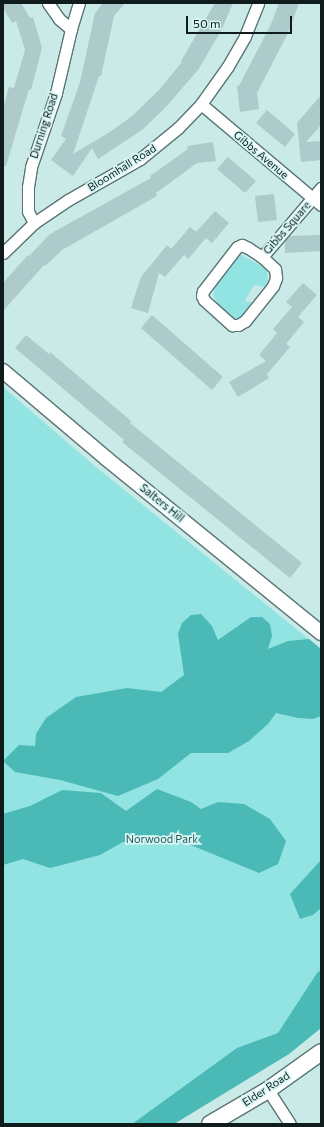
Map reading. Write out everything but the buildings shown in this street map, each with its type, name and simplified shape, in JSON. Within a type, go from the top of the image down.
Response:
[{"type":"main road","name":"Elder Road","points":[[210,1124],[268,1090],[321,1052]]},
{"type":"street","points":[[48,3],[59,19],[71,29]]},
{"type":"street","name":"Durning Road","points":[[34,223],[28,211],[31,167],[56,93],[71,29],[79,3]]},
{"type":"street","name":"Bloomhall Road","points":[[3,252],[34,223],[68,200],[153,150],[201,104],[228,66],[245,36],[258,3]]},
{"type":"street","name":"Gibbs Avenue","points":[[201,104],[317,202]]},
{"type":"street","name":"Gibbs Square","points":[[262,257],[317,202],[321,188]]},
{"type":"street","name":"Gibbs Square","points":[[242,245],[262,257],[275,269],[276,278],[273,286],[245,321],[238,325],[232,325],[204,300],[202,296],[203,291],[237,247],[242,245]]},
{"type":"street","name":"Salters Hill","points":[[3,371],[321,633]]},
{"type":"street","points":[[268,1090],[290,1124]]},
{"type":"green space","points":[[237,255],[241,255],[264,267],[267,271],[268,281],[265,287],[254,285],[245,301],[254,303],[240,320],[232,321],[217,303],[213,294],[216,282]]},
{"type":"green space","name":"Norwood Park","points":[[3,387],[96,467],[321,649],[321,1028],[289,1054],[174,1124],[3,1124]]},
{"type":"green space","points":[[201,614],[212,626],[218,640],[251,617],[262,617],[270,624],[272,636],[268,649],[288,641],[309,639],[321,649],[321,716],[313,719],[298,718],[276,713],[268,724],[249,741],[228,753],[191,753],[158,779],[118,796],[60,780],[15,772],[3,761],[19,745],[35,746],[36,734],[46,718],[76,697],[127,688],[161,692],[184,675],[178,634],[182,623],[191,615]]},
{"type":"green space","points":[[157,789],[191,802],[201,809],[218,802],[244,804],[270,819],[286,841],[278,864],[259,873],[181,841],[155,840],[123,842],[100,855],[50,868],[23,859],[3,865],[3,814],[30,806],[62,790],[101,793],[126,811]]},
{"type":"green space","points":[[321,860],[321,908],[313,915],[300,919],[290,894]]},
{"type":"green space","points":[[321,970],[321,1028],[289,1054],[174,1124],[132,1124],[237,1048],[278,1033],[317,973]]}]
